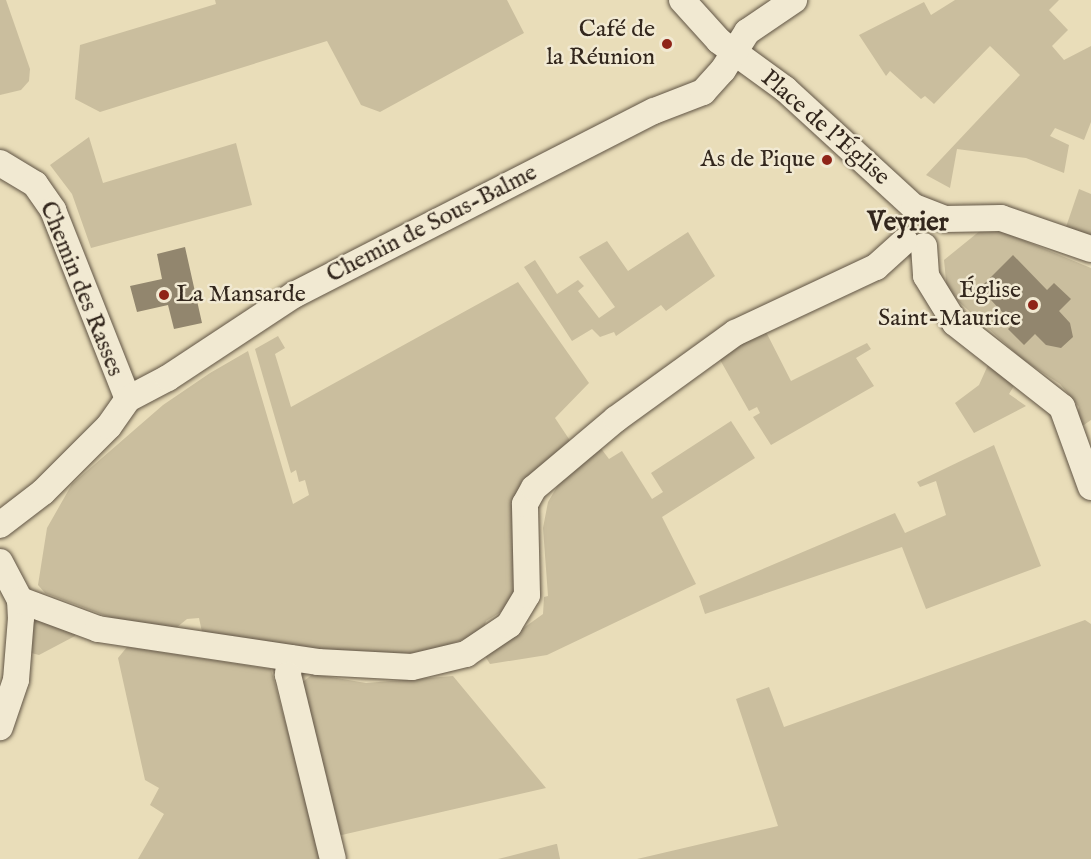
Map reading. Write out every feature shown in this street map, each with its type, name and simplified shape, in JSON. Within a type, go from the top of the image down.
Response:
[{"type":"street","name":"Place de l'Église","points":[[682,0],[735,53],[786,89],[914,207],[945,219],[1001,218],[1091,249]]},
{"type":"street","name":"Chemin de Sous-Balme","points":[[0,525],[52,484],[109,426],[128,399],[294,295],[654,111],[703,92],[735,53],[747,32],[794,0]]},
{"type":"street","name":"Chemin des Rasses","points":[[0,163],[34,184],[53,210],[128,399]]},
{"type":"street","points":[[914,207],[906,222],[931,290],[955,323],[1062,407],[1091,487]]},
{"type":"street","points":[[20,600],[98,628],[290,658],[380,669],[412,667],[466,654],[509,625],[527,595],[525,504],[534,488],[616,419],[735,333],[779,310],[876,267],[915,244],[945,219]]},
{"type":"street","points":[[0,562],[20,600],[16,680],[0,727]]},
{"type":"street","points":[[290,658],[288,675],[333,859]]},
{"type":"shaded area","points":[[0,0],[6,0],[30,69],[29,81],[21,90],[0,95]]},
{"type":"shaded area","points":[[215,0],[507,0],[524,33],[380,112],[361,105],[327,41],[100,112],[75,99],[80,45],[216,4]]},
{"type":"shaded area","points":[[955,0],[1059,0],[1049,10],[1068,30],[1052,46],[1064,60],[1091,46],[1091,122],[1084,140],[1055,128],[1050,136],[1069,145],[1064,173],[1026,158],[957,149],[950,188],[926,175],[1020,75],[990,46],[934,104],[925,96],[921,99],[890,71],[886,76],[859,35],[924,2],[931,15]]},
{"type":"shaded area","points":[[89,137],[103,183],[236,143],[252,205],[91,248],[72,194],[50,165]]},
{"type":"shaded area","points":[[1079,189],[1091,194],[1091,235],[1066,227]]},
{"type":"shaded area","points":[[981,230],[1001,231],[1091,268],[1091,420],[1081,427],[1076,420],[1079,407],[1060,384],[1022,359],[947,291],[944,260]]},
{"type":"shaded area","points":[[688,232],[715,276],[666,311],[661,305],[616,336],[614,332],[600,337],[592,329],[572,341],[524,267],[535,260],[557,294],[578,280],[584,286],[578,291],[599,318],[615,307],[579,257],[607,241],[628,271]]},
{"type":"shaded area","points":[[518,282],[589,383],[555,418],[573,445],[517,492],[521,577],[509,607],[486,621],[483,632],[402,662],[202,632],[199,618],[187,619],[176,628],[117,620],[45,593],[38,585],[47,528],[72,484],[163,405],[210,373],[248,351],[293,504],[309,495],[305,480],[299,482],[296,470],[291,473],[255,349],[278,336],[285,348],[275,354],[291,407]]},
{"type":"shaded area","points":[[763,326],[791,381],[867,343],[871,349],[856,358],[874,386],[771,445],[753,417],[760,413],[757,407],[749,411],[719,358]]},
{"type":"shaded area","points":[[988,365],[1017,381],[1009,394],[1026,406],[974,433],[955,403],[979,385]]},
{"type":"shaded area","points":[[731,421],[755,458],[662,517],[696,584],[547,655],[490,664],[485,656],[543,614],[544,597],[548,596],[543,528],[548,502],[561,480],[600,447],[609,459],[622,451],[652,499],[663,492],[651,473]]},
{"type":"shaded area","points":[[994,445],[1041,566],[926,609],[902,547],[705,614],[699,596],[895,513],[905,533],[946,515],[936,481],[920,487],[917,482]]},
{"type":"shaded area","points":[[38,618],[77,630],[75,636],[39,655],[31,653],[30,628]]},
{"type":"shaded area","points":[[1085,620],[1091,624],[1091,859],[637,859],[778,826],[736,699],[769,687],[784,727]]},
{"type":"shaded area","points":[[127,647],[271,669],[322,859],[138,859],[164,814],[150,805],[159,788],[145,780],[118,658]]},
{"type":"shaded area","points":[[313,674],[366,683],[453,676],[546,788],[333,837],[300,684]]},
{"type":"shaded area","points":[[556,844],[560,859],[498,859]]},
{"type":"building","name":"La Mansarde","points":[[185,247],[202,323],[174,329],[168,305],[137,312],[130,286],[162,279],[157,254]]},
{"type":"building","name":"Église Saint-Maurice","points":[[1013,255],[1047,290],[1054,283],[1071,299],[1059,311],[1070,323],[1073,337],[1061,348],[1046,345],[1035,334],[1024,345],[1008,329],[1013,324],[980,288]]},
{"type":"place","name":"Café de la Réunion","points":[[667,44]]},
{"type":"place","name":"As de Pique","points":[[827,160]]},
{"type":"place","name":"La Mansarde","points":[[164,295]]},
{"type":"place","name":"Église Saint-Maurice","points":[[1033,305]]},
{"type":"district","name":"Veyrier","points":[[908,224]]}]
